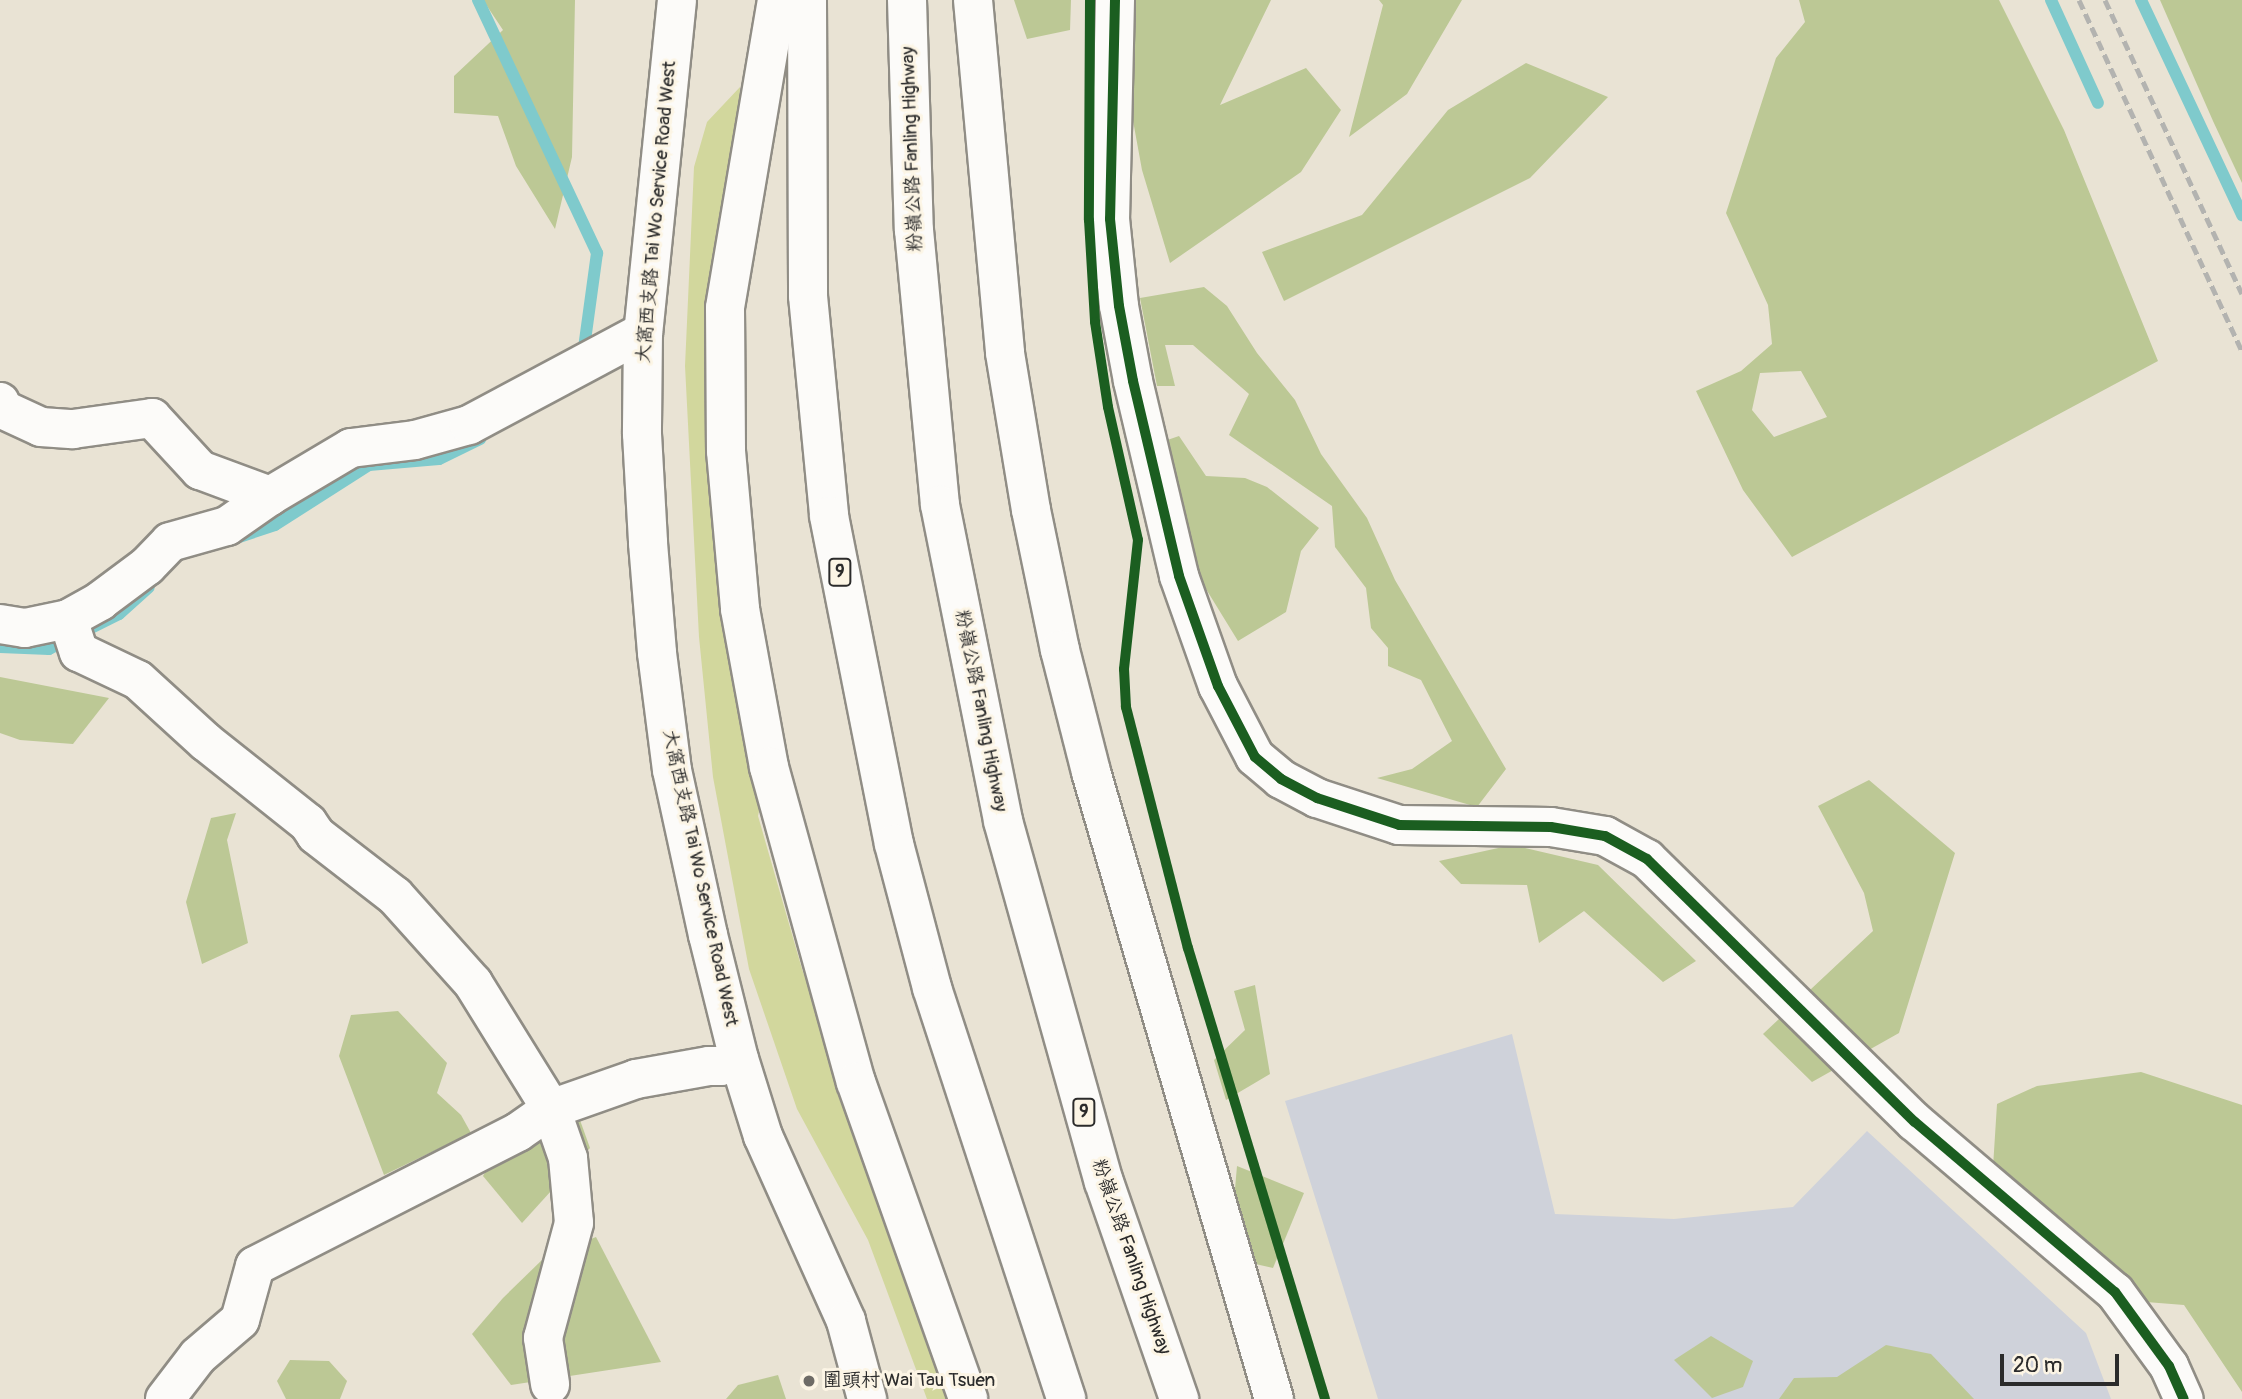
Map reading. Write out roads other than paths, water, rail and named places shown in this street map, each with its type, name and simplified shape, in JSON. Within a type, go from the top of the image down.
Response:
[{"type":"main road","name":"大窩西支路 Tai Wo Service Road West","points":[[677,0],[643,332],[642,434],[657,653],[672,769],[739,1059],[763,1136],[846,1321],[867,1399]]},
{"type":"main road","points":[[777,0],[725,308],[726,451],[740,609],[768,766],[856,1082],[968,1399]]},
{"type":"main road","name":"9","points":[[807,0],[808,296],[829,516],[894,844],[932,988],[1066,1399]]},
{"type":"main road","name":"粉嶺公路 Fanling Highway","points":[[907,0],[914,230],[943,519],[1006,834],[1104,1182],[1179,1399]]},
{"type":"main road","points":[[973,0],[1005,353],[1031,510],[1060,650],[1091,772],[1274,1399]]},
{"type":"main road","points":[[1115,0],[1110,219],[1119,306],[1133,381],[1179,576],[1218,686],[1255,757],[1281,779],[1317,798],[1399,825],[1551,827],[1605,836],[1647,859],[1915,1122],[2115,1292],[2169,1366],[2184,1399]]},
{"type":"main road","points":[[73,632],[100,601],[147,566],[170,542],[227,526],[270,496],[351,449],[415,440],[469,425],[602,351],[643,332]]},
{"type":"main road","points":[[0,402],[2,409],[41,427],[74,429],[152,418],[200,470],[270,496]]},
{"type":"main road","points":[[0,624],[73,632],[138,680],[206,742],[307,823],[316,835],[396,896],[473,983],[551,1109],[568,1158],[574,1223],[543,1338],[550,1384]]},
{"type":"main road","points":[[165,1399],[198,1356],[240,1320],[255,1266],[518,1132],[551,1109],[636,1079],[721,1066],[739,1059]]},
{"type":"waterway","points":[[478,0],[597,253],[583,355]]},
{"type":"waterway","points":[[2051,0],[2098,103]]},
{"type":"waterway","points":[[2141,0],[2242,215]]},
{"type":"waterway","points":[[236,538],[275,525],[369,465],[439,459],[480,439]]},
{"type":"waterway","points":[[0,647],[49,649],[119,614],[149,587]]},
{"type":"railway","points":[[2079,0],[2242,351]]},
{"type":"railway","points":[[2105,0],[2242,294]]},
{"type":"place","name":"圍頭村 Wai Tau Tsuen","points":[[809,1381]]}]
